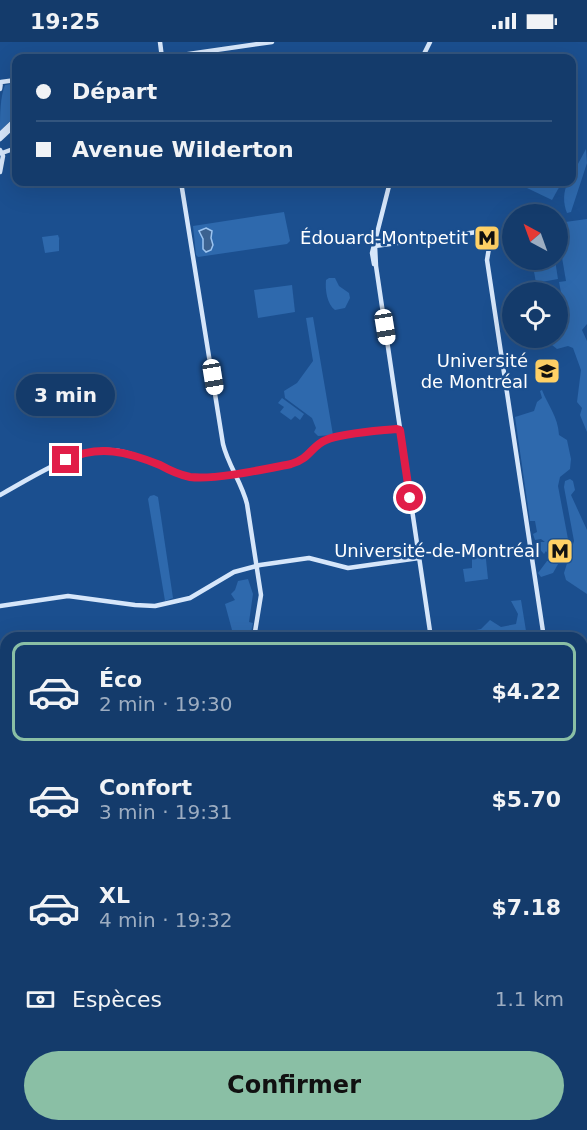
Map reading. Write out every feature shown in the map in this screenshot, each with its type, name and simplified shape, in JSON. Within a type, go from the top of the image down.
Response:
[{"type":"street","points":[[190,54],[272,42]]},
{"type":"street","points":[[0,89],[1,82]]},
{"type":"street","points":[[0,136],[12,126]]},
{"type":"street","points":[[0,172],[1,152]]},
{"type":"street","points":[[182,186],[223,444],[247,504],[261,598],[255,632]]},
{"type":"street","points":[[389,186],[372,253],[376,266],[430,632]]},
{"type":"street","points":[[375,246],[492,230],[494,239],[488,267],[543,632]]},
{"type":"street","points":[[0,495],[73,457],[103,450],[131,454],[189,476],[204,477],[295,463],[304,459],[318,445],[329,439],[400,430]]},
{"type":"street","points":[[0,606],[68,596],[135,606],[162,605],[190,598],[234,572],[256,566],[309,558],[348,568],[419,558]]},
{"type":"shaded area","points":[[12,84],[12,119],[0,131],[1,107],[5,85]]},
{"type":"shaded area","points":[[586,149],[587,163],[571,212],[568,213],[568,204],[565,204],[564,201],[565,190],[566,186],[576,186],[576,168]]},
{"type":"shaded area","points":[[528,186],[560,186],[552,200],[527,188]]},
{"type":"shaded area","points":[[284,212],[290,241],[287,244],[198,257],[196,255],[193,226]]},
{"type":"shaded area","points":[[587,219],[587,324],[582,330],[587,341],[587,432],[580,415],[582,408],[577,402],[581,370],[573,348],[568,346],[568,282],[559,282],[566,281],[564,270],[568,270],[568,222]]},
{"type":"shaded area","points":[[206,228],[212,231],[213,245],[211,250],[206,252],[203,249],[203,239],[199,231]]},
{"type":"shaded area","points":[[58,235],[59,251],[45,253],[42,237]]},
{"type":"shaded area","points":[[534,270],[557,270],[558,279],[536,282]]},
{"type":"shaded area","points":[[335,278],[339,286],[349,293],[350,298],[345,308],[335,310],[330,304],[326,288],[326,280]]},
{"type":"shaded area","points":[[292,285],[295,312],[258,318],[254,290]]},
{"type":"shaded area","points":[[313,317],[333,435],[318,436],[314,432],[316,428],[312,418],[285,398],[284,391],[297,383],[313,361],[306,318]]},
{"type":"shaded area","points":[[542,390],[555,417],[559,435],[567,440],[571,459],[570,469],[560,477],[558,486],[568,539],[566,550],[553,573],[541,577],[538,573],[547,561],[556,558],[555,555],[548,554],[546,551],[544,554],[535,544],[545,542],[541,539],[535,540],[533,534],[537,532],[535,521],[530,521],[515,417],[534,411],[537,402],[542,398],[540,391]]},
{"type":"shaded area","points":[[282,398],[304,414],[300,420],[295,416],[291,420],[280,412],[284,407],[278,403]]},
{"type":"shaded area","points":[[570,479],[573,481],[575,490],[571,495],[587,530],[587,594],[566,580],[564,573],[574,541],[564,487],[565,481]]},
{"type":"shaded area","points":[[154,495],[158,497],[173,598],[165,601],[148,499]]},
{"type":"shaded area","points":[[485,550],[488,579],[465,582],[463,569],[472,568],[472,553]]},
{"type":"shaded area","points":[[248,579],[253,594],[249,622],[253,623],[251,632],[225,632],[232,630],[225,604],[235,600],[231,594],[238,581]]},
{"type":"shaded area","points":[[521,600],[526,632],[474,632],[490,620],[501,627],[516,624],[518,614],[511,601]]},
{"type":"place","name":"Édouard-Montpetit","points":[[487,238]]},
{"type":"place","name":"Université de Montréal","points":[[547,371]]},
{"type":"place","name":"Université-de-Montréal","points":[[560,551]]},
{"type":"route","points":[[66,460],[89,452],[117,451],[137,456],[183,475],[204,477],[291,464],[301,461],[318,445],[329,439],[396,429],[400,430],[410,498]]}]
